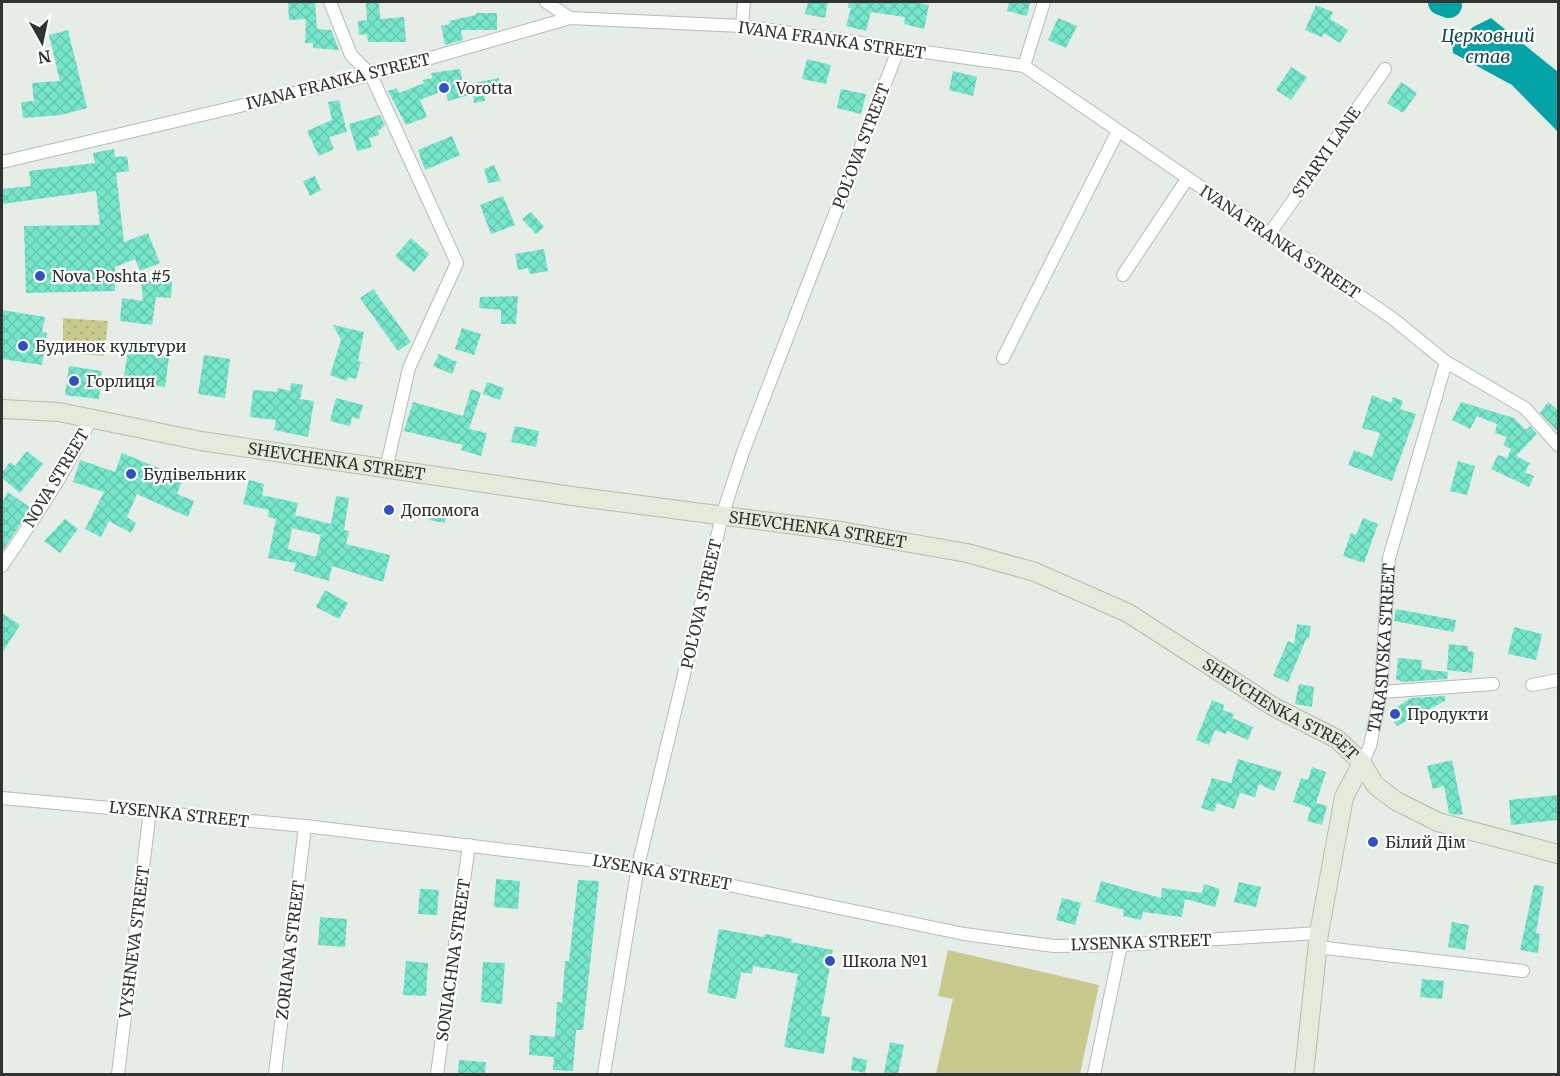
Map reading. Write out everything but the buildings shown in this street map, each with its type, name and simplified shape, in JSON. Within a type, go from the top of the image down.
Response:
[{"type":"street","points":[[330,2],[351,54],[371,75],[457,263],[409,368],[386,469]]},
{"type":"street","points":[[546,2],[570,18]]},
{"type":"street","points":[[742,26],[744,2]]},
{"type":"street","points":[[1024,66],[1044,2]]},
{"type":"street","name":"IVANA FRANKA STREET","points":[[2,162],[371,75],[570,18],[742,26],[898,50],[1024,66],[1268,236],[1392,318],[1446,362],[1525,408],[1558,445]]},
{"type":"street","name":"POL’OVA STREET","points":[[604,1074],[638,866],[722,516],[743,452],[898,50]]},
{"type":"street","name":"STARYI LANE","points":[[1268,236],[1384,69]]},
{"type":"street","points":[[1003,358],[1118,131]]},
{"type":"street","points":[[1123,275],[1187,179]]},
{"type":"street","name":"TARASIVSKA STREET","points":[[1304,1074],[1318,940],[1344,797],[1370,746],[1381,692],[1389,558],[1446,362]]},
{"type":"street","name":"SHEVCHENKA STREET","points":[[2,409],[59,412],[201,441],[386,469],[841,531],[967,553],[1035,572],[1128,613],[1274,707],[1337,739],[1362,763],[1375,785],[1396,801],[1438,822],[1558,854]]},
{"type":"street","name":"NOVA STREET","points":[[2,566],[58,481],[80,444],[90,420]]},
{"type":"street","points":[[1532,685],[1558,680]]},
{"type":"street","points":[[1381,692],[1493,684]]},
{"type":"street","name":"LYSENKA STREET","points":[[2,798],[305,826],[638,866],[964,934],[1054,945],[1318,940],[1523,971]]},
{"type":"street","name":"VYSHNEVA STREET","points":[[118,1074],[150,810]]},
{"type":"street","name":"ZORIANA STREET","points":[[275,1074],[305,826]]},
{"type":"street","name":"SONIACHNA STREET","points":[[437,1074],[469,845]]},
{"type":"street","points":[[1094,1074],[1121,945]]},
{"type":"shaded area","points":[[63,318],[108,321],[104,356],[63,353]]},
{"type":"shaded area","points":[[948,950],[1099,985],[1080,1074],[936,1074],[953,999],[938,996]]},
{"type":"water","name":"Церковний став","points":[[1491,18],[1558,72],[1558,132],[1512,85],[1453,53],[1452,38],[1456,43],[1473,27]]},
{"type":"waterway","points":[[1441,2],[1449,5]]},
{"type":"place","name":"Vorotta","points":[[444,88]]},
{"type":"place","name":"Nova Poshta #5","points":[[40,276]]},
{"type":"place","name":"Будинок культури","points":[[23,346]]},
{"type":"place","name":"Горлиця","points":[[74,381]]},
{"type":"place","name":"Будівельник","points":[[131,474]]},
{"type":"place","name":"Допомога","points":[[389,510]]},
{"type":"place","name":"Продукти","points":[[1395,714]]},
{"type":"place","name":"Білий Дім","points":[[1373,842]]},
{"type":"place","name":"Школа №1","points":[[830,961]]}]
